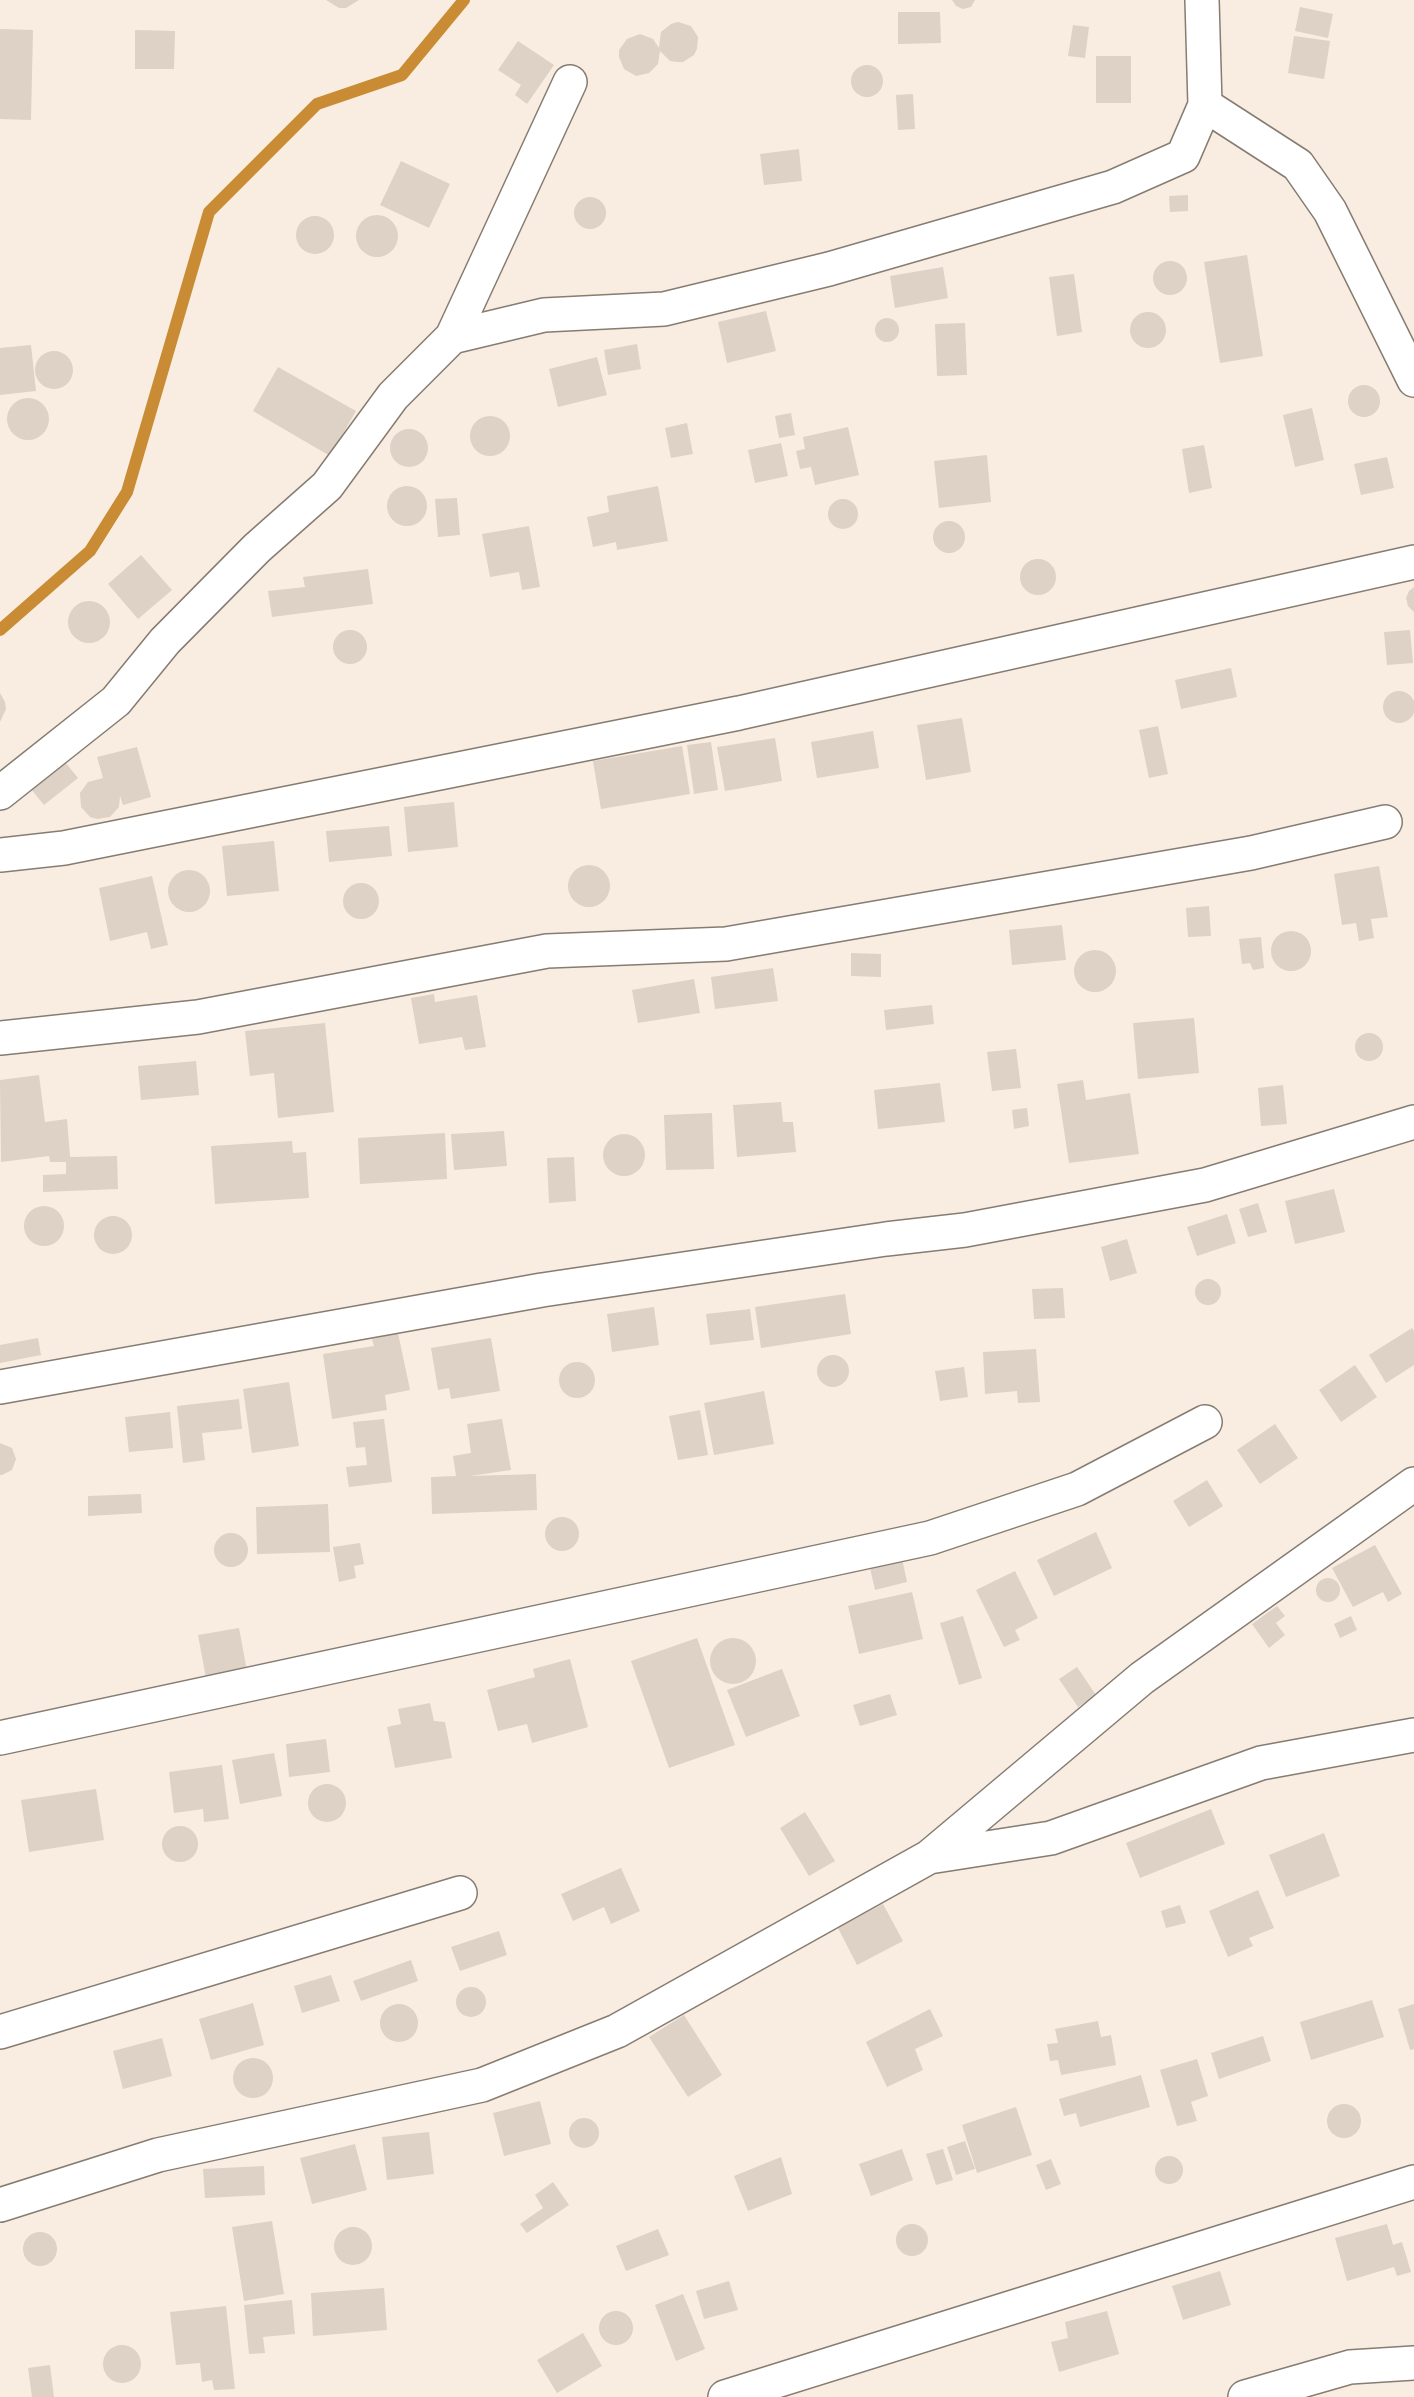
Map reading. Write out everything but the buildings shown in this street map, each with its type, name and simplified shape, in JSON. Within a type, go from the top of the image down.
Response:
[{"type":"street","points":[[452,338],[544,315],[664,309],[829,269],[1113,187],[1183,156],[1205,105],[1202,0]]},
{"type":"street","points":[[0,793],[116,701],[173,633],[257,548],[327,486],[393,396],[452,338],[570,82]]},
{"type":"street","points":[[1205,105],[1298,165],[1330,211],[1414,380]]},
{"type":"street","points":[[0,855],[64,848],[739,713],[1414,562]]},
{"type":"street","points":[[0,1038],[198,1017],[547,951],[726,944],[1251,853],[1385,822]]},
{"type":"street","points":[[0,1387],[542,1290],[964,1230],[1205,1185],[1414,1122]]},
{"type":"street","points":[[0,1738],[930,1538],[1077,1489],[1205,1422]]},
{"type":"street","points":[[0,2205],[158,2155],[482,2085],[617,2031],[928,1857],[1142,1677],[1414,1484]]},
{"type":"street","points":[[928,1857],[1051,1838],[1261,1763],[1414,1735]]},
{"type":"street","points":[[0,2032],[460,1893]]},
{"type":"street","points":[[725,2397],[1414,2182]]},
{"type":"street","points":[[1245,2397],[1350,2367],[1414,2363]]},
{"type":"waterway","points":[[0,630],[90,551],[127,492],[209,212],[317,104],[402,75],[464,0]]}]
